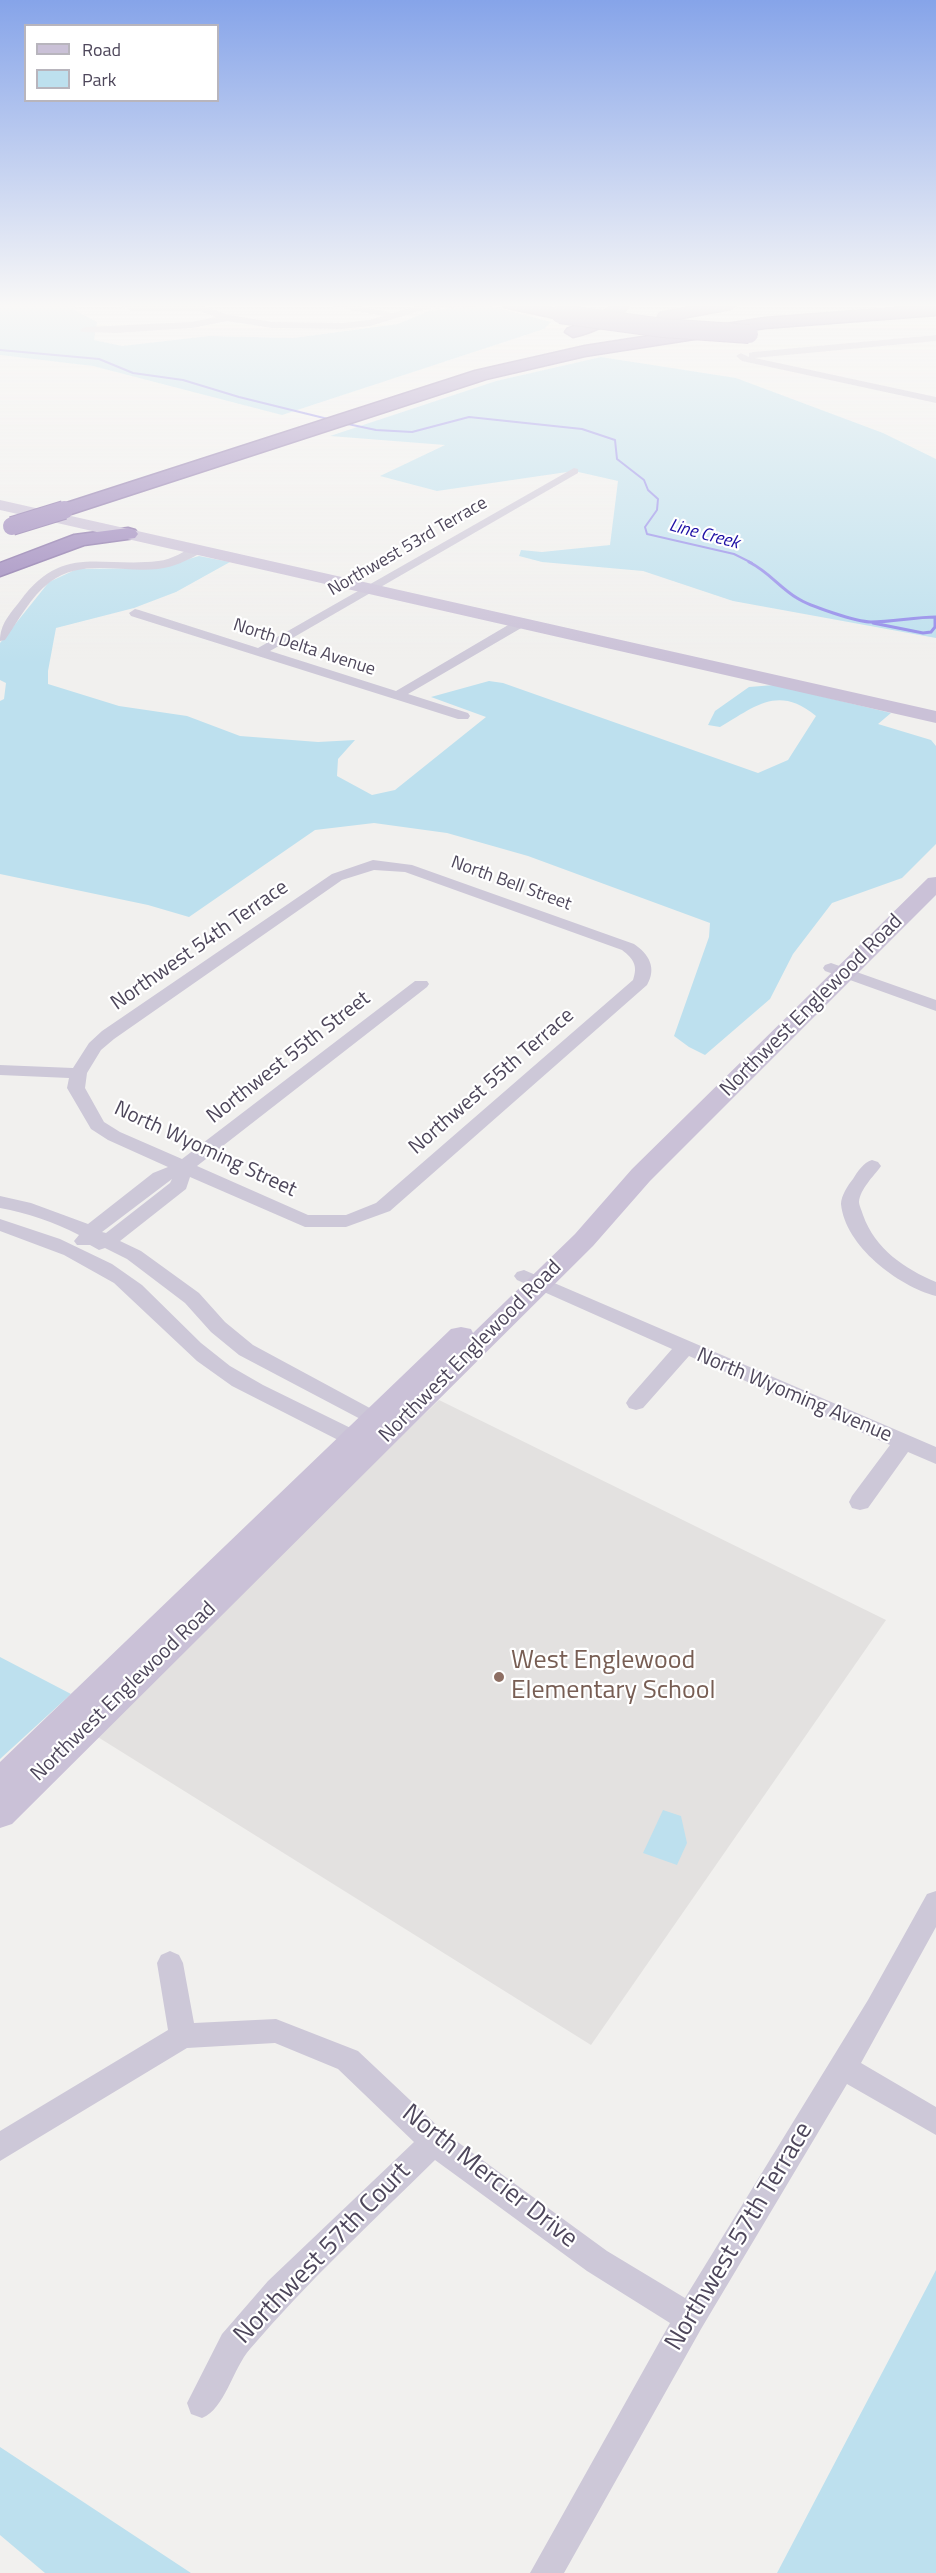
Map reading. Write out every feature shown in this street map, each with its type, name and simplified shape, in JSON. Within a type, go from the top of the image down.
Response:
[{"type":"highway","points":[[4,524],[44,501],[304,424]]},
{"type":"highway","points":[[4,524],[64,510],[295,427]]},
{"type":"highway","points":[[0,570],[85,532],[128,534]]},
{"type":"main road","points":[[0,505],[85,532]]},
{"type":"main road","points":[[128,534],[936,717]]},
{"type":"main road","name":"Northwest Englewood Road","points":[[0,1814],[374,1433],[532,1280],[584,1240],[641,1175],[838,971],[936,864]]},
{"type":"main road","name":"Northwest Englewood Road","points":[[838,971],[936,883]]},
{"type":"main road","name":"Northwest Englewood Road","points":[[0,1784],[345,1450],[374,1433]]},
{"type":"street","name":"Northwest 53rd Terrace","points":[[260,652],[574,471]]},
{"type":"street","points":[[0,637],[41,584],[58,572],[100,563],[144,566],[165,564],[197,550]]},
{"type":"street","name":"North Delta Avenue","points":[[135,613],[463,716]]},
{"type":"street","points":[[396,696],[519,624]]},
{"type":"street","name":"North Bell Street","points":[[358,868],[373,865],[407,868],[628,947],[637,953],[643,962]]},
{"type":"street","name":"Northwest 54th Terrace","points":[[78,1073],[95,1047],[108,1035],[337,876],[358,868]]},
{"type":"street","name":"Northwest 55th Terrace","points":[[350,1222],[383,1207],[640,982],[645,972],[643,962]]},
{"type":"street","points":[[838,971],[936,1006]]},
{"type":"street","name":"Northwest 55th Street","points":[[76,1253],[91,1231],[159,1176],[184,1167],[421,984]]},
{"type":"street","points":[[0,1070],[78,1073]]},
{"type":"street","name":"North Wyoming Street","points":[[78,1073],[76,1088],[97,1125],[114,1136],[305,1221],[326,1224],[350,1222]]},
{"type":"street","points":[[872,1166],[856,1187],[850,1202],[861,1236],[877,1254],[894,1267],[916,1282],[936,1290]]},
{"type":"street","name":"Northwest 55th Street","points":[[76,1253],[109,1240],[178,1185],[184,1167]]},
{"type":"street","points":[[135,1196],[154,1204]]},
{"type":"street","points":[[0,1202],[24,1207],[91,1231],[134,1255],[192,1298],[218,1327],[246,1350],[374,1433]]},
{"type":"street","points":[[0,1225],[76,1253],[134,1289],[190,1345],[217,1367],[247,1386],[374,1433]]},
{"type":"street","name":"North Wyoming Avenue","points":[[532,1280],[936,1456]]},
{"type":"street","name":"North Wyoming Avenue","points":[[636,1403],[684,1348]]},
{"type":"street","name":"North Wyoming Avenue","points":[[860,1502],[903,1443]]},
{"type":"street","name":"Northwest 57th Terrace","points":[[546,2573],[690,2318],[878,2009],[936,1902]]},
{"type":"street","points":[[170,1963],[183,2036]]},
{"type":"street","name":"North Mercier Drive","points":[[0,2147],[183,2036],[276,2031],[348,2060],[434,2142],[597,2261],[690,2318]]},
{"type":"street","points":[[843,2067],[936,2122]]},
{"type":"street","name":"Northwest 57th Court","points":[[202,2403],[233,2345],[279,2292],[434,2142]]},
{"type":"shaded area","name":"West Englewood Elementary School","points":[[439,1400],[886,1620],[591,2045],[93,1734]]},
{"type":"green space","points":[[366,424],[859,424],[936,459],[936,638],[733,601],[643,571],[542,562],[519,556],[521,550],[542,552],[610,545],[618,481],[574,471],[437,491],[380,476],[445,445],[330,436]]},
{"type":"green space","points":[[199,556],[230,562],[176,592],[134,608],[56,628],[48,671],[48,684],[119,706],[187,716],[240,736],[318,742],[355,740],[338,759],[337,776],[372,795],[395,790],[486,717],[431,697],[489,681],[503,683],[758,773],[788,760],[816,716],[802,707],[778,700],[756,706],[720,727],[708,725],[715,711],[749,687],[774,685],[891,713],[878,724],[931,740],[936,746],[936,844],[902,878],[832,903],[793,954],[770,999],[705,1055],[674,1036],[709,937],[710,923],[528,856],[447,833],[374,823],[315,830],[189,917],[148,905],[0,874],[0,701],[4,699],[6,683],[0,680],[0,643],[49,582],[77,569],[158,568]]},
{"type":"green space","points":[[0,1657],[71,1694],[0,1759]]},
{"type":"green space","points":[[663,1810],[681,1816],[687,1843],[677,1865],[643,1853]]},
{"type":"green space","points":[[936,2270],[936,2573],[777,2573]]},
{"type":"green space","points":[[0,2447],[191,2573],[45,2573],[0,2535]]},
{"type":"waterway","name":"Line Creek","points":[[348,424],[376,430],[412,432],[442,424]]},
{"type":"waterway","name":"Line Creek","points":[[536,424],[582,429],[615,440],[617,459],[644,480],[648,490],[658,499],[657,510],[645,527],[647,534],[734,554],[752,563]]},
{"type":"waterway","name":"Line Creek","points":[[749,562],[797,598],[845,617],[871,622],[936,617]]},
{"type":"waterway","name":"Line Creek","points":[[873,623],[923,633],[931,632],[935,627],[935,618]]},
{"type":"place","name":"West Englewood Elementary School","points":[[499,1677]]}]
